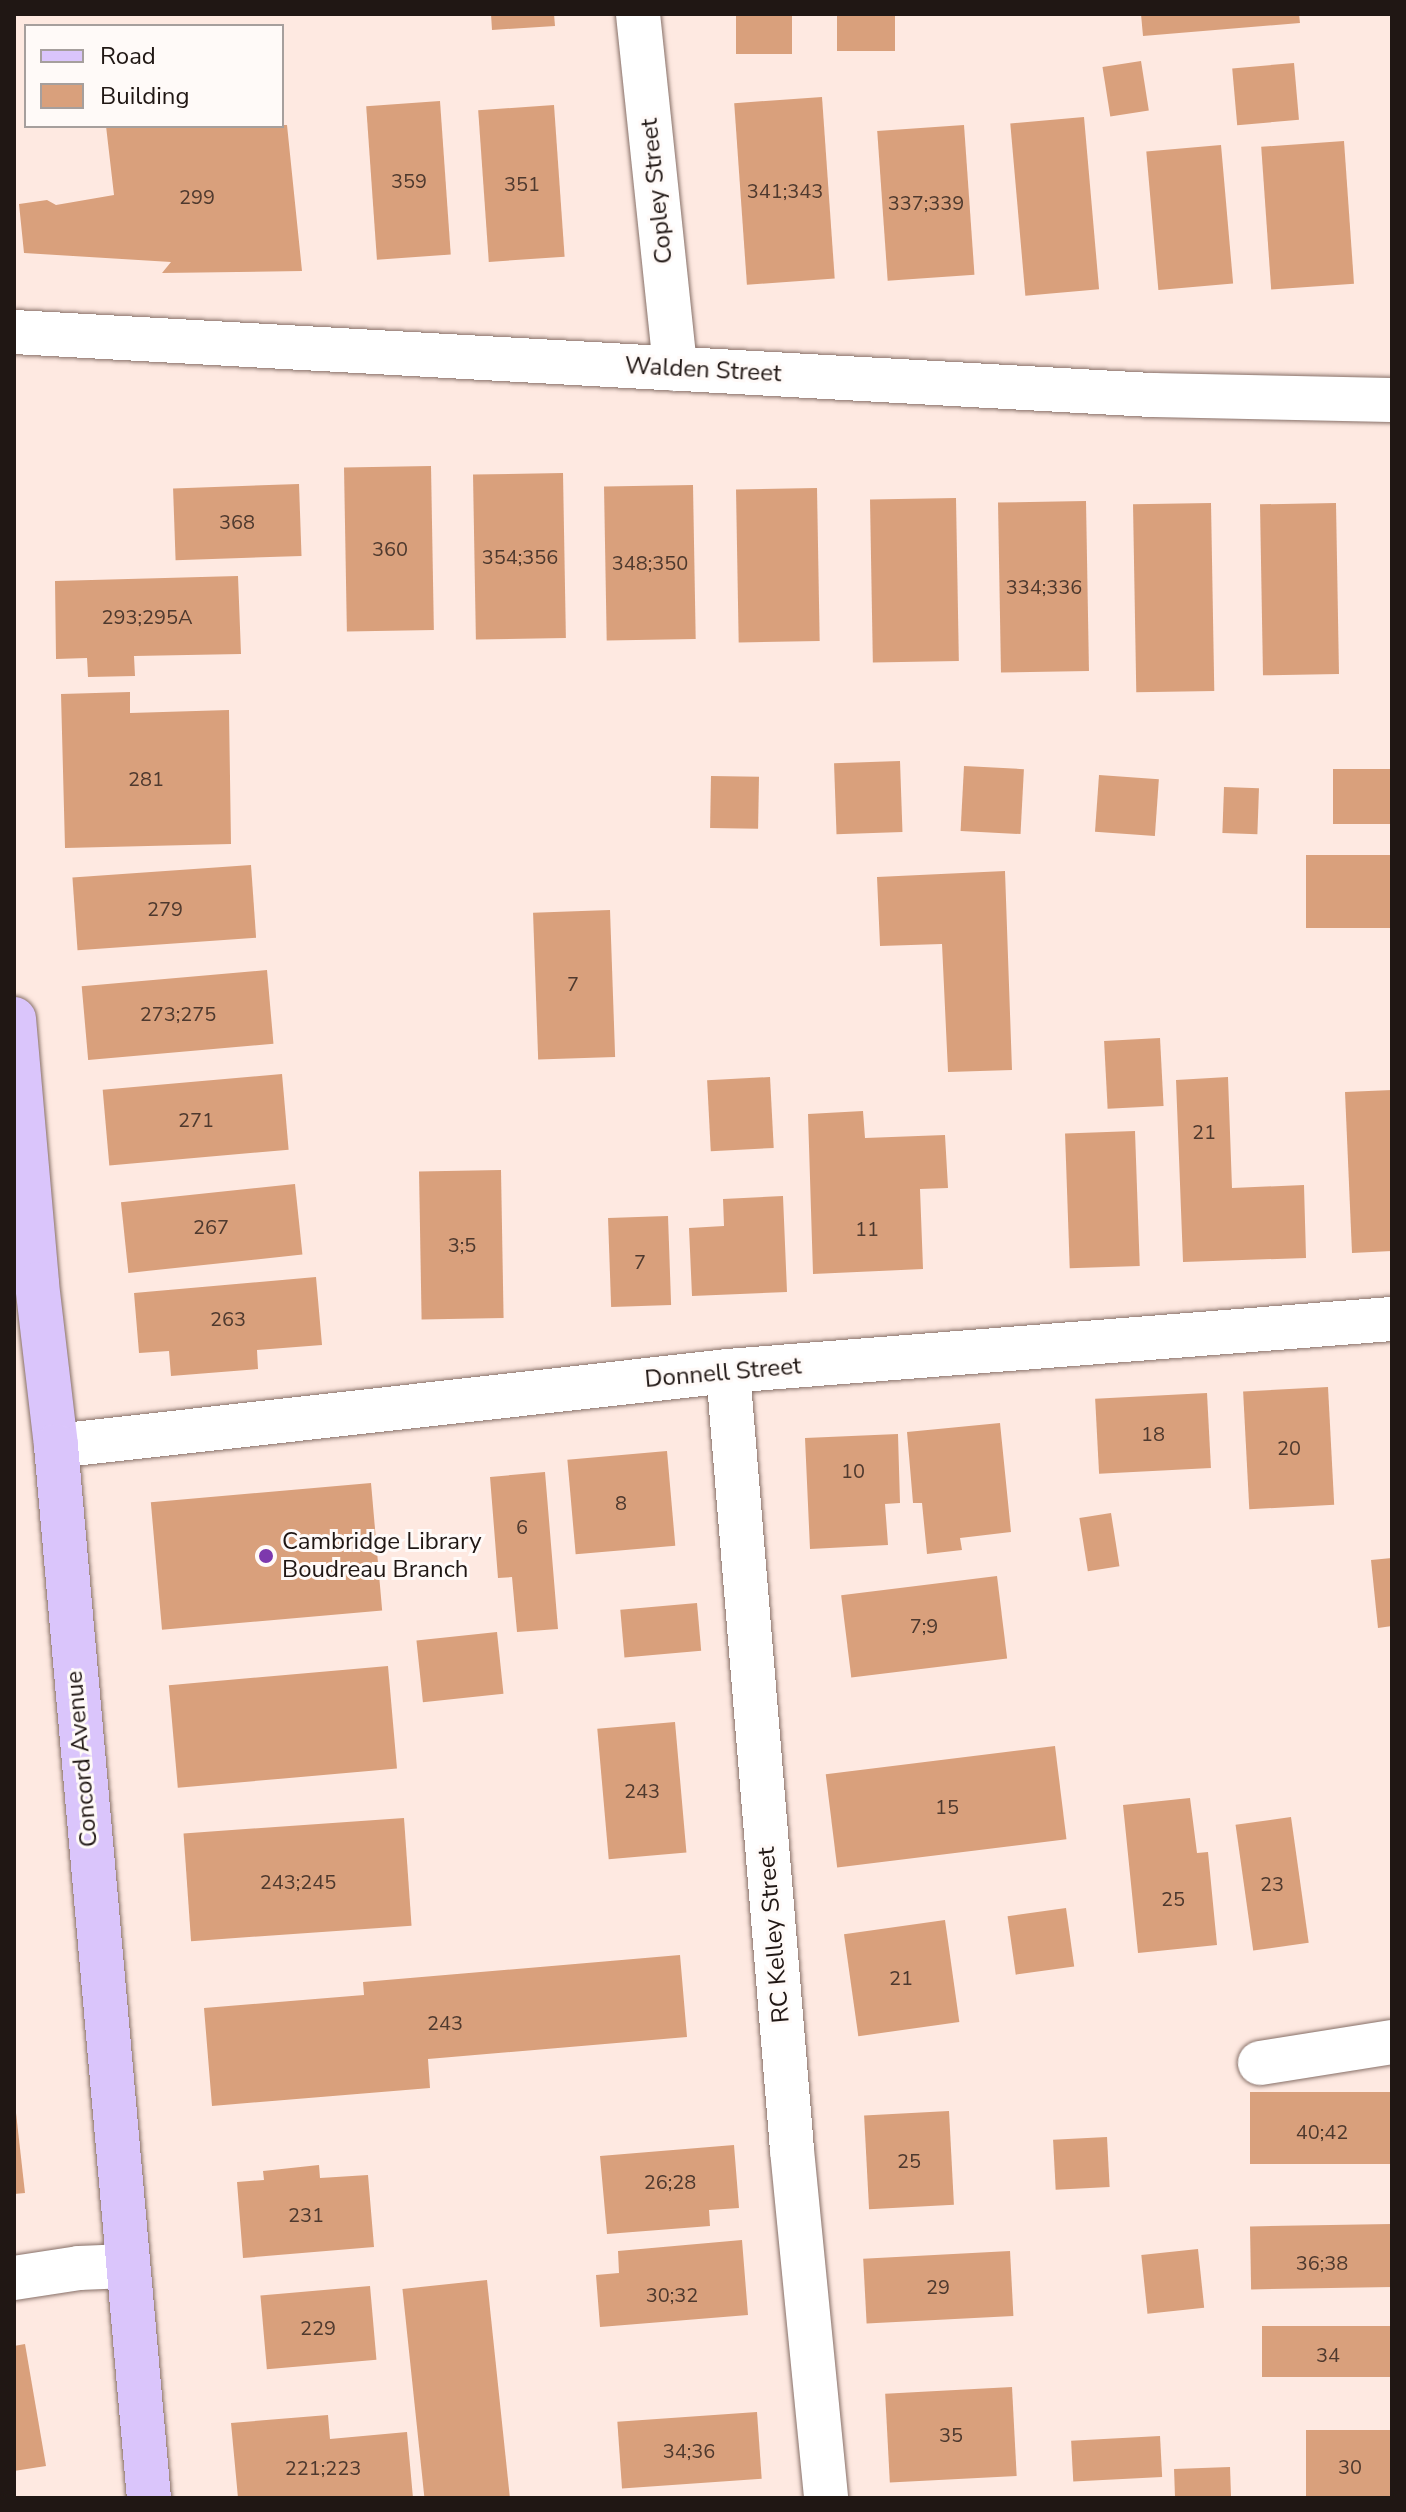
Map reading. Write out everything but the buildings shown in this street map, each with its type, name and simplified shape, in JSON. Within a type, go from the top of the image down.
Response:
[{"type":"main road","name":"Concord Avenue","points":[[14,1019],[25,1287],[56,1446],[149,2498]]},
{"type":"street","name":"Copley Street","points":[[638,14],[675,369]]},
{"type":"street","name":"Walden Street","points":[[14,332],[1152,395],[1392,400]]},
{"type":"street","name":"Donnell Street","points":[[56,1446],[728,1371],[1392,1319]]},
{"type":"street","name":"RC Kelley Street","points":[[728,1371],[792,2150],[826,2498]]},
{"type":"street","points":[[1260,2063],[1392,2042]]},
{"type":"street","points":[[14,2278],[79,2268],[127,2266]]},
{"type":"place","name":"Cambridge Library Boudreau Branch","points":[[266,1556]]}]
